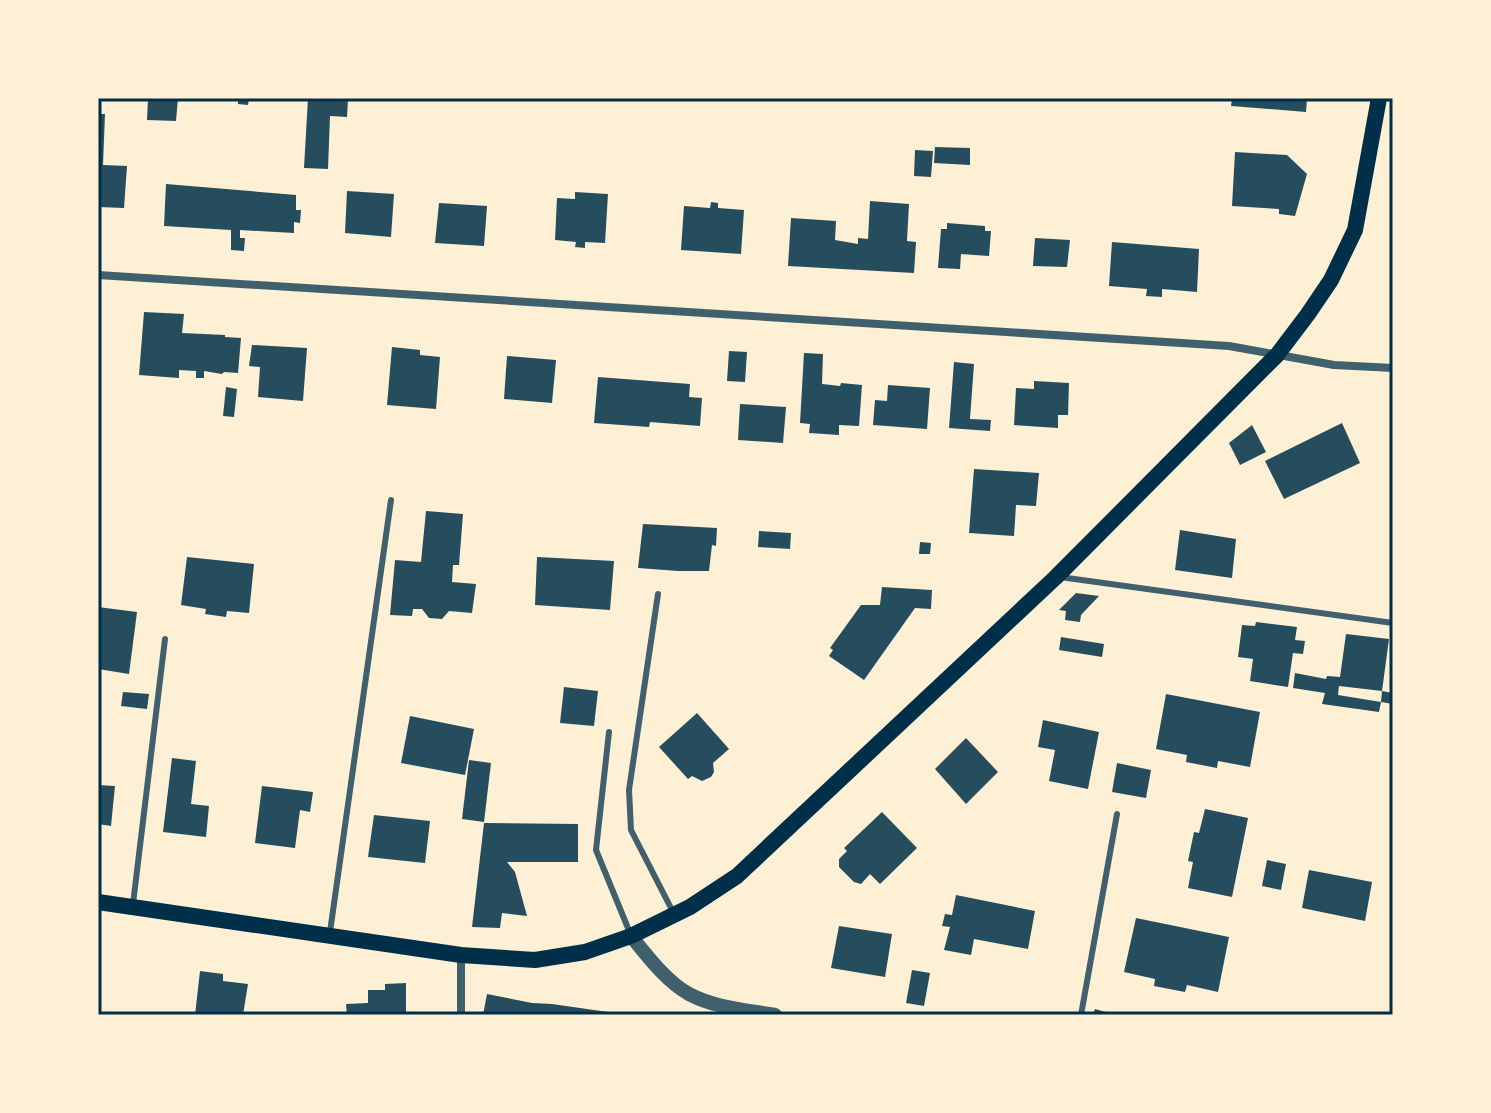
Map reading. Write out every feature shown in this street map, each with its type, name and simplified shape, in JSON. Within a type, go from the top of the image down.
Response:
[{"type":"main road","points":[[98,902],[461,955],[535,960],[585,952],[631,936],[690,907],[737,876],[1056,577],[1277,355],[1331,280],[1355,230],[1379,98]]},
{"type":"street","points":[[98,275],[1229,346],[1334,365],[1393,368]]},
{"type":"street","points":[[631,936],[655,966],[688,994],[720,1006],[775,1015]]},
{"type":"street","points":[[461,955],[461,1015]]},
{"type":"lane","points":[[329,936],[391,500]]},
{"type":"lane","points":[[1056,577],[1393,623]]},
{"type":"lane","points":[[658,594],[629,790],[631,830],[674,915]]},
{"type":"lane","points":[[132,907],[165,639]]},
{"type":"lane","points":[[609,732],[596,850],[631,936]]},
{"type":"lane","points":[[1081,1015],[1117,814]]},
{"type":"building","points":[[148,98],[178,98],[176,121],[147,120]]},
{"type":"building","points":[[238,98],[249,98],[248,105],[238,104]]},
{"type":"building","points":[[308,98],[348,99],[347,117],[330,116],[328,169],[304,168]]},
{"type":"building","points":[[1232,98],[1307,98],[1306,112],[1231,106]]},
{"type":"building","points":[[98,114],[105,114],[103,165],[127,166],[124,208],[98,207]]},
{"type":"building","points":[[935,147],[970,148],[970,165],[934,163]]},
{"type":"building","points":[[915,150],[933,151],[931,177],[914,176]]},
{"type":"building","points":[[1235,152],[1287,155],[1307,174],[1295,216],[1279,214],[1279,209],[1232,206]]},
{"type":"building","points":[[166,184],[296,195],[296,210],[301,210],[300,223],[294,222],[294,233],[240,230],[240,238],[245,238],[244,251],[231,250],[231,230],[164,226]]},
{"type":"building","points":[[347,191],[394,194],[391,237],[345,233]]},
{"type":"building","points":[[575,192],[608,194],[605,243],[585,242],[585,248],[575,247],[576,242],[555,240],[557,198],[575,199]]},
{"type":"building","points":[[870,201],[909,204],[907,241],[916,242],[914,273],[788,266],[791,218],[836,221],[835,240],[858,244],[858,238],[868,239]]},
{"type":"building","points":[[711,202],[718,203],[718,208],[744,210],[741,254],[681,250],[684,206],[710,208]]},
{"type":"building","points":[[439,203],[487,206],[484,246],[435,243]]},
{"type":"building","points":[[947,223],[985,226],[985,231],[991,231],[989,256],[961,254],[960,269],[938,268],[941,229],[947,229]]},
{"type":"building","points":[[1035,238],[1070,240],[1067,267],[1033,266]]},
{"type":"building","points":[[1112,242],[1199,249],[1197,292],[1162,289],[1162,297],[1146,296],[1147,289],[1109,286]]},
{"type":"building","points":[[144,312],[184,314],[182,333],[241,338],[238,373],[204,371],[204,378],[196,378],[196,371],[179,370],[179,378],[139,375]]},
{"type":"building","points":[[252,345],[307,348],[303,401],[258,397],[260,367],[249,366]]},
{"type":"building","points":[[392,347],[420,350],[420,355],[440,357],[436,409],[387,405]]},
{"type":"building","points":[[729,351],[747,352],[745,382],[727,381]]},
{"type":"building","points":[[804,353],[823,354],[822,384],[862,385],[859,426],[839,425],[839,435],[809,433],[810,424],[800,423]]},
{"type":"building","points":[[507,356],[556,360],[552,403],[504,399]]},
{"type":"building","points":[[954,362],[974,364],[970,419],[991,420],[990,431],[949,428]]},
{"type":"building","points":[[598,377],[690,384],[689,397],[702,398],[700,426],[650,422],[649,427],[594,423]]},
{"type":"building","points":[[1034,381],[1069,383],[1068,415],[1058,415],[1058,428],[1014,425],[1016,388],[1034,389]]},
{"type":"building","points":[[888,385],[930,388],[927,429],[873,425],[875,400],[887,401]]},
{"type":"building","points":[[226,387],[237,389],[234,417],[223,416]]},
{"type":"building","points":[[740,404],[786,407],[783,443],[738,440]]},
{"type":"building","points":[[1342,423],[1360,463],[1284,499],[1265,461]]},
{"type":"building","points":[[1252,425],[1266,452],[1240,465],[1229,443]]},
{"type":"building","points":[[974,469],[1039,473],[1036,506],[1016,505],[1014,536],[969,533]]},
{"type":"building","points":[[426,511],[463,514],[459,565],[453,565],[452,582],[476,584],[472,613],[449,611],[442,619],[429,618],[422,609],[413,609],[412,616],[390,615],[395,560],[421,562]]},
{"type":"building","points":[[643,524],[717,528],[709,571],[638,568]]},
{"type":"building","points":[[1180,530],[1236,539],[1232,578],[1175,570]]},
{"type":"building","points":[[759,531],[791,533],[790,549],[758,547]]},
{"type":"building","points":[[920,542],[931,543],[930,554],[919,554]]},
{"type":"building","points":[[187,557],[254,564],[249,613],[227,611],[226,617],[205,614],[206,609],[181,605]]},
{"type":"building","points":[[537,557],[614,561],[610,610],[535,605]]},
{"type":"building","points":[[882,587],[932,590],[931,609],[915,608],[864,680],[829,656],[833,650],[830,648],[861,605],[880,605]]},
{"type":"building","points":[[1076,593],[1099,596],[1081,615],[1080,622],[1065,620],[1066,611],[1059,610]]},
{"type":"building","points":[[98,607],[137,612],[129,674],[98,669]]},
{"type":"building","points":[[1256,622],[1297,627],[1295,640],[1305,641],[1303,654],[1293,653],[1288,687],[1250,681],[1253,659],[1238,657],[1242,625],[1255,626]]},
{"type":"building","points":[[1346,634],[1389,639],[1382,691],[1339,686],[1338,695],[1381,702],[1379,712],[1322,704],[1325,693],[1293,688],[1295,673],[1326,679],[1327,676],[1340,677]]},
{"type":"building","points":[[1061,637],[1104,644],[1102,657],[1059,650]]},
{"type":"building","points":[[564,687],[598,691],[594,726],[560,723]]},
{"type":"building","points":[[1382,691],[1393,693],[1393,704],[1381,702]]},
{"type":"building","points":[[123,692],[149,694],[147,709],[121,706]]},
{"type":"building","points":[[1166,694],[1260,712],[1250,767],[1218,761],[1217,768],[1186,762],[1187,755],[1156,749]]},
{"type":"building","points":[[697,713],[729,749],[713,763],[711,777],[702,781],[692,776],[688,779],[659,747]]},
{"type":"building","points":[[410,716],[474,729],[465,775],[401,763]]},
{"type":"building","points":[[1043,720],[1099,732],[1088,789],[1049,781],[1055,750],[1038,747]]},
{"type":"building","points":[[966,738],[998,772],[966,804],[935,769]]},
{"type":"building","points":[[172,758],[196,761],[191,804],[209,806],[206,837],[163,832]]},
{"type":"building","points":[[469,760],[491,763],[484,822],[462,819]]},
{"type":"building","points":[[1117,763],[1151,770],[1146,798],[1112,792]]},
{"type":"building","points":[[98,785],[115,786],[111,826],[98,824]]},
{"type":"building","points":[[262,786],[313,792],[310,812],[300,810],[295,848],[255,843]]},
{"type":"building","points":[[1205,809],[1248,818],[1232,897],[1188,888],[1193,862],[1188,861],[1194,832],[1199,833]]},
{"type":"building","points":[[882,812],[917,848],[880,884],[870,874],[861,884],[854,882],[839,867],[839,859],[847,851],[844,848]]},
{"type":"building","points":[[374,815],[430,821],[425,863],[368,857]]},
{"type":"building","points":[[484,823],[578,824],[578,862],[507,862],[515,872],[527,916],[502,913],[500,928],[472,927]]},
{"type":"building","points":[[1267,860],[1286,864],[1281,890],[1262,886]]},
{"type":"building","points":[[1309,870],[1372,882],[1365,921],[1302,908]]},
{"type":"building","points":[[956,895],[1035,911],[1028,949],[974,939],[971,955],[944,950],[950,927],[942,926],[945,914],[952,915]]},
{"type":"building","points":[[1136,918],[1229,937],[1218,992],[1187,985],[1185,992],[1154,986],[1155,979],[1124,972]]},
{"type":"building","points":[[839,926],[892,934],[885,977],[831,968]]},
{"type":"building","points":[[912,970],[930,973],[924,1006],[906,1003]]},
{"type":"building","points":[[200,971],[223,974],[223,981],[248,984],[243,1015],[195,1015]]},
{"type":"building","points":[[406,983],[406,1015],[347,1015],[346,1004],[368,1003],[368,990],[385,990],[385,984]]},
{"type":"building","points":[[487,994],[615,1013],[615,1015],[483,1015]]},
{"type":"building","points":[[1095,1009],[1113,1014],[1113,1015],[1093,1015]]}]
